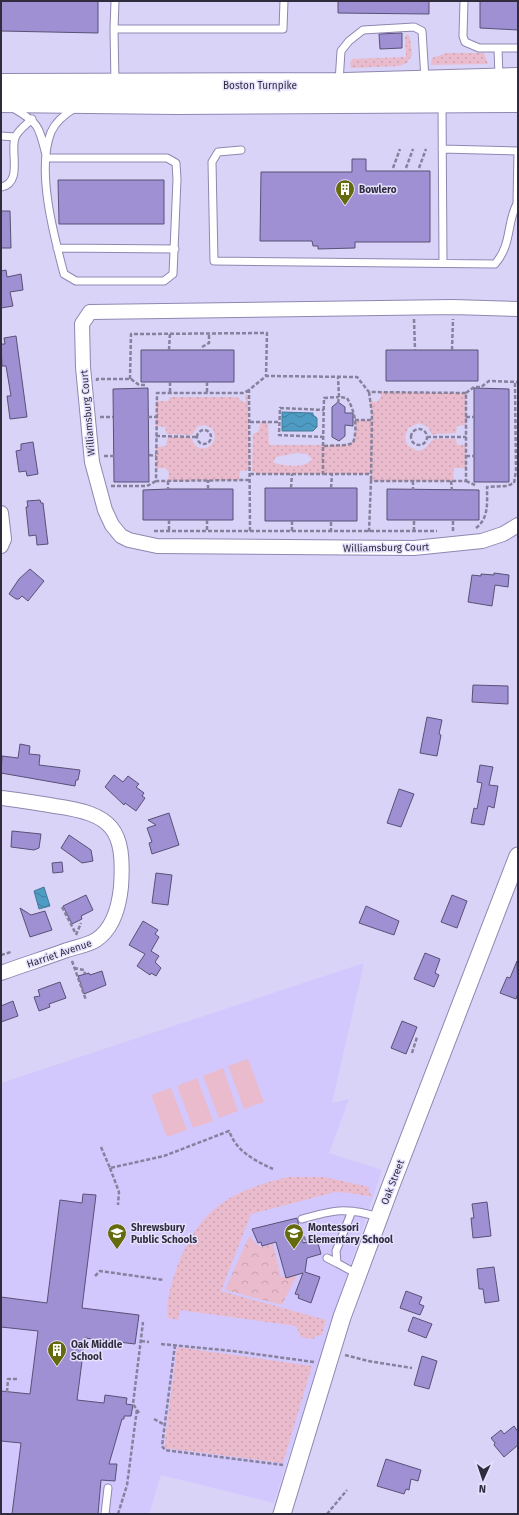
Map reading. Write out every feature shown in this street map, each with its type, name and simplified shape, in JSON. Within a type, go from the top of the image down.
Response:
[{"type":"highway","name":"Boston Turnpike","points":[[1,96],[116,85],[339,84],[509,79]]},
{"type":"highway","name":"Boston Turnpike","points":[[1,96],[86,102],[518,101]]},
{"type":"street","name":"Williamsburg Court","points":[[518,309],[453,307],[90,312],[86,315],[82,324],[83,367],[92,462],[105,510],[112,525],[121,536],[129,540],[157,546],[367,549],[414,548],[482,541],[503,534],[518,525]]},
{"type":"street","points":[[1,513],[4,539],[1,546]]},
{"type":"street","name":"Harriet Avenue","points":[[1,798],[77,809],[102,818],[113,830],[119,842],[122,854],[120,897],[116,913],[108,928],[96,940],[75,943],[1,973]]},
{"type":"street","name":"Oak Street","points":[[283,1514],[332,1349],[378,1217],[518,856]]},
{"type":"lane","points":[[115,1],[114,29],[116,85]]},
{"type":"lane","points":[[114,29],[283,29],[284,1]]},
{"type":"lane","points":[[464,1],[463,36],[465,42],[479,48],[518,48]]},
{"type":"lane","points":[[339,84],[341,51],[348,41],[363,30],[414,27],[422,31],[425,82]]},
{"type":"lane","points":[[498,48],[509,79]]},
{"type":"lane","points":[[1,96],[32,119],[40,132],[46,158],[48,201],[57,248],[64,274],[76,281],[108,282],[164,281],[173,274],[177,179],[176,163],[167,158],[46,158]]},
{"type":"lane","points":[[46,158],[52,132],[62,115],[86,102]]},
{"type":"lane","points":[[442,102],[443,263]]},
{"type":"lane","points":[[1,187],[6,186],[13,178],[15,137],[32,119]]},
{"type":"lane","points":[[1,136],[15,137]]},
{"type":"lane","points":[[241,150],[218,152],[212,162],[214,261],[495,264],[507,245],[518,202],[518,151],[442,149]]},
{"type":"lane","points":[[57,248],[175,249]]},
{"type":"lane","points":[[302,1218],[332,1210],[361,1212],[378,1217]]},
{"type":"lane","points":[[338,1263],[336,1251],[352,1211]]},
{"type":"lane","points":[[327,1258],[358,1275]]},
{"type":"lane","points":[[104,1514],[108,1488]]},
{"type":"path","points":[[393,168],[400,149]]},
{"type":"path","points":[[406,168],[413,149]]},
{"type":"path","points":[[419,168],[426,149]]},
{"type":"path","points":[[452,350],[453,307]]},
{"type":"path","points":[[414,308],[415,350]]},
{"type":"path","points":[[202,347],[209,343],[209,333]]},
{"type":"path","points":[[130,379],[130,334],[267,333],[266,376]]},
{"type":"path","points":[[169,350],[170,334]]},
{"type":"path","points":[[156,481],[157,393],[243,393],[266,376],[357,377],[369,392],[372,420],[371,481],[367,549]]},
{"type":"path","points":[[338,377],[338,403]]},
{"type":"path","points":[[97,387],[97,379],[130,379],[139,385],[145,385]]},
{"type":"path","points":[[170,382],[170,393]]},
{"type":"path","points":[[207,382],[207,393]]},
{"type":"path","points":[[369,392],[466,393],[474,387],[481,387],[489,382],[517,382],[516,471],[514,483],[507,486],[488,487],[486,516],[481,524],[472,531]]},
{"type":"path","points":[[248,547],[250,531],[249,390]]},
{"type":"path","points":[[466,393],[466,481]]},
{"type":"path","points":[[323,446],[338,446],[352,443],[354,438],[355,420],[354,413],[347,398],[324,398],[324,437],[323,446],[323,474]]},
{"type":"path","points":[[324,410],[280,408],[279,435],[324,437]]},
{"type":"path","points":[[98,410],[99,423]]},
{"type":"path","points":[[98,417],[114,417]]},
{"type":"path","points":[[148,417],[156,417]]},
{"type":"path","points":[[466,417],[474,417]]},
{"type":"path","points":[[355,420],[372,420]]},
{"type":"path","points":[[250,422],[280,422]]},
{"type":"path","points":[[420,429],[425,432],[426,437],[423,443],[419,445],[412,441],[411,437],[413,432],[420,429]]},
{"type":"path","points":[[204,430],[210,433],[211,438],[207,443],[202,444],[198,441],[197,437],[198,432],[204,430]]},
{"type":"path","points":[[156,436],[197,437]]},
{"type":"path","points":[[426,437],[466,437]]},
{"type":"path","points":[[338,440],[338,446]]},
{"type":"path","points":[[102,448],[104,463]]},
{"type":"path","points":[[149,455],[156,456]]},
{"type":"path","points":[[103,456],[114,456]]},
{"type":"path","points":[[466,456],[474,456]]},
{"type":"path","points":[[250,474],[371,474]]},
{"type":"path","points":[[291,488],[292,474]]},
{"type":"path","points":[[331,488],[332,474]]},
{"type":"path","points":[[168,480],[168,489]]},
{"type":"path","points":[[208,480],[208,489]]},
{"type":"path","points":[[111,494],[109,486],[148,486],[156,481],[250,480]]},
{"type":"path","points":[[371,481],[466,481],[475,485]]},
{"type":"path","points":[[413,481],[413,490]]},
{"type":"path","points":[[451,481],[452,490]]},
{"type":"path","points":[[169,520],[169,531]]},
{"type":"path","points":[[207,520],[208,531]]},
{"type":"path","points":[[414,520],[414,531]]},
{"type":"path","points":[[453,531],[454,520]]},
{"type":"path","points":[[292,521],[292,532]]},
{"type":"path","points":[[331,521],[331,532]]},
{"type":"path","points":[[148,531],[438,531]]},
{"type":"path","points":[[446,531],[460,531]]},
{"type":"path","points":[[62,907],[75,943]]},
{"type":"path","points":[[81,923],[75,943],[74,968],[86,1000]]},
{"type":"path","points":[[1,955],[12,952]]},
{"type":"path","points":[[74,968],[84,970],[85,974]]},
{"type":"path","points":[[412,1053],[417,1037]]},
{"type":"path","points":[[110,1168],[164,1156],[229,1131],[233,1142],[249,1158],[273,1169]]},
{"type":"path","points":[[101,1147],[119,1192],[118,1205]]},
{"type":"path","points":[[299,1241],[305,1240],[302,1228]]},
{"type":"path","points":[[95,1276],[100,1271],[164,1280]]},
{"type":"path","points":[[139,1413],[133,1404],[143,1322]]},
{"type":"path","points":[[141,1341],[148,1342]]},
{"type":"path","points":[[161,1344],[314,1362]]},
{"type":"path","points":[[175,1345],[166,1425],[162,1446],[165,1450],[283,1465]]},
{"type":"path","points":[[332,1349],[368,1361],[412,1368]]},
{"type":"path","points":[[7,1392],[8,1379],[17,1378]]},
{"type":"path","points":[[118,1514],[127,1485],[137,1410]]},
{"type":"path","points":[[154,1419],[166,1425]]},
{"type":"path","points":[[327,1514],[347,1490]]},
{"type":"shaded area","name":"Shrewsbury Public Schools","points":[[364,963],[332,1103],[349,1099],[329,1153],[382,1170],[331,1323],[274,1503],[161,1475],[149,1514],[1,1514],[1,1083]]},
{"type":"green space","points":[[407,34],[410,37],[412,55],[407,63],[399,66],[351,68],[350,64],[352,59],[406,57],[405,37]]},
{"type":"green space","points":[[447,53],[484,53],[488,64],[431,65],[432,58]]},
{"type":"green space","points":[[380,392],[466,393],[466,425],[457,426],[456,433],[432,435],[428,427],[419,423],[408,428],[405,437],[407,445],[418,451],[424,449],[431,441],[435,439],[456,439],[457,445],[466,445],[466,468],[454,468],[453,481],[371,481],[371,474],[258,474],[252,471],[253,434],[258,432],[261,422],[268,422],[269,445],[346,445],[352,443],[355,437],[355,420],[372,420],[370,401],[377,402],[381,397]],"holes":[[[296,453],[307,454],[312,459],[305,464],[294,466],[282,465],[273,462],[276,457]]]},
{"type":"green space","points":[[245,394],[248,395],[250,470],[240,471],[239,480],[168,481],[169,472],[165,468],[156,468],[156,447],[166,446],[168,437],[189,437],[195,445],[205,448],[213,443],[215,437],[213,429],[205,425],[198,426],[192,435],[167,434],[165,427],[156,426],[156,401],[168,401],[170,397],[237,397],[244,403],[246,401]]},
{"type":"green space","points":[[248,1059],[264,1102],[244,1109],[228,1066]]},
{"type":"green space","points":[[223,1068],[238,1111],[219,1118],[203,1076]]},
{"type":"green space","points":[[197,1078],[213,1121],[193,1128],[177,1086]]},
{"type":"green space","points":[[171,1088],[187,1130],[167,1137],[151,1095]]},
{"type":"green space","points":[[288,1177],[324,1177],[365,1186],[370,1188],[368,1191],[373,1197],[335,1192],[251,1214],[221,1291],[326,1320],[322,1335],[315,1336],[314,1339],[301,1337],[296,1326],[180,1310],[178,1320],[168,1318],[168,1299],[177,1267],[195,1230],[206,1217],[233,1196],[249,1189]]},
{"type":"green space","points":[[249,1236],[260,1247],[273,1244],[281,1277],[297,1275],[282,1305],[225,1290]]},
{"type":"green space","points":[[177,1347],[312,1366],[283,1463],[164,1448]]},
{"type":"water","points":[[282,412],[313,413],[313,415],[317,418],[317,427],[313,431],[282,431]]},
{"type":"water","points":[[44,887],[50,906],[39,909],[34,891]]},
{"type":"building","points":[[1,1],[98,1],[98,33],[1,31]]},
{"type":"building","points":[[338,1],[429,1],[429,14],[338,13]]},
{"type":"building","points":[[480,1],[518,1],[518,30],[480,28]]},
{"type":"building","points":[[402,33],[402,48],[380,49],[379,34]]},
{"type":"building","name":"Bowlero","points":[[352,159],[366,159],[366,171],[430,171],[430,242],[355,242],[355,248],[318,249],[318,246],[313,246],[312,241],[260,241],[261,172],[352,172]]},
{"type":"building","points":[[58,180],[164,180],[164,224],[59,224]]},
{"type":"building","points":[[1,211],[10,211],[11,248],[1,248]]},
{"type":"building","points":[[6,270],[7,277],[21,274],[23,290],[10,292],[13,306],[1,308],[1,271]]},
{"type":"building","points":[[16,336],[27,417],[10,419],[7,396],[11,396],[6,366],[2,366],[1,344],[5,344],[4,338]]},
{"type":"building","points":[[141,350],[234,350],[234,382],[141,382]]},
{"type":"building","points":[[386,350],[478,350],[478,381],[386,381]]},
{"type":"building","points":[[148,388],[149,482],[114,482],[113,389]]},
{"type":"building","points":[[474,388],[509,389],[509,482],[474,482]]},
{"type":"building","points":[[338,402],[345,407],[345,413],[353,413],[353,426],[345,425],[345,436],[339,441],[332,437],[332,407]]},
{"type":"building","points":[[33,442],[38,474],[27,476],[26,471],[19,472],[16,451],[21,450],[21,444]]},
{"type":"building","points":[[265,488],[357,488],[357,521],[265,521]]},
{"type":"building","points":[[233,489],[233,520],[143,520],[143,490]]},
{"type":"building","points":[[387,489],[479,490],[479,520],[387,520]]},
{"type":"building","points":[[40,500],[41,503],[43,503],[48,544],[37,545],[36,535],[29,536],[26,507],[28,507],[27,501]]},
{"type":"building","points":[[30,569],[44,581],[28,601],[22,596],[19,599],[16,599],[9,594],[19,579]]},
{"type":"building","points":[[494,573],[509,575],[508,587],[495,585],[492,606],[468,602],[472,575],[494,575]]},
{"type":"building","points":[[473,685],[508,686],[508,704],[472,702]]},
{"type":"building","points":[[427,717],[442,720],[437,756],[420,753]]},
{"type":"building","points":[[20,744],[30,746],[29,754],[40,755],[39,765],[80,770],[75,786],[1,773],[2,756],[18,758]]},
{"type":"building","points":[[480,765],[493,767],[489,785],[498,786],[494,808],[488,806],[484,825],[471,823],[474,808],[477,809],[482,783],[477,782]]},
{"type":"building","points":[[114,775],[123,782],[128,776],[139,784],[136,787],[144,793],[142,796],[145,798],[136,811],[125,803],[124,805],[105,787]]},
{"type":"building","points":[[399,789],[414,794],[401,827],[387,823]]},
{"type":"building","points":[[169,813],[179,845],[152,854],[149,843],[152,842],[147,828],[156,825],[148,820]]},
{"type":"building","points":[[12,831],[41,834],[39,848],[34,850],[11,847]]},
{"type":"building","points":[[69,835],[91,850],[93,861],[82,863],[61,848]]},
{"type":"building","points":[[62,862],[63,872],[53,873],[52,863]]},
{"type":"building","points":[[156,873],[172,875],[168,905],[152,903]]},
{"type":"building","points":[[86,895],[93,910],[81,916],[82,919],[72,924],[63,906]]},
{"type":"building","points":[[452,895],[467,901],[457,928],[441,922]]},
{"type":"building","points":[[366,906],[399,921],[394,935],[359,923]]},
{"type":"building","points":[[20,908],[31,915],[45,911],[52,930],[30,937]]},
{"type":"building","points":[[143,921],[158,930],[155,934],[159,937],[151,951],[159,956],[155,962],[161,968],[156,976],[151,973],[150,975],[137,966],[145,954],[129,945]]},
{"type":"building","points":[[425,953],[440,959],[435,973],[439,975],[434,987],[414,979]]},
{"type":"building","points":[[517,961],[518,993],[516,999],[500,993],[507,977],[510,978]]},
{"type":"building","points":[[102,971],[106,985],[84,994],[78,976],[89,973],[90,975]]},
{"type":"building","points":[[60,982],[66,998],[49,1004],[50,1007],[39,1011],[34,997],[40,996],[38,990]]},
{"type":"building","points":[[13,1001],[18,1016],[1,1022],[1,1006]]},
{"type":"building","points":[[402,1021],[417,1027],[406,1054],[391,1048]]},
{"type":"building","name":"Oak Middle School","points":[[83,1194],[96,1195],[82,1308],[139,1315],[135,1344],[85,1338],[77,1400],[104,1403],[105,1395],[127,1398],[126,1404],[133,1405],[131,1416],[124,1416],[124,1419],[122,1419],[109,1464],[117,1464],[115,1481],[101,1480],[98,1514],[12,1514],[21,1443],[1,1441],[1,1391],[30,1394],[38,1331],[1,1327],[1,1297],[47,1303],[60,1200],[82,1203]]},
{"type":"building","points":[[487,1202],[491,1236],[473,1238],[471,1218],[474,1218],[472,1204]]},
{"type":"building","name":"Montessori Elementary School","points":[[297,1218],[303,1243],[317,1240],[321,1254],[307,1258],[305,1272],[320,1277],[311,1303],[298,1298],[299,1295],[295,1294],[303,1273],[286,1278],[276,1242],[262,1246],[261,1242],[258,1243],[252,1229]]},
{"type":"building","points":[[494,1267],[499,1301],[485,1303],[483,1289],[479,1289],[477,1269]]},
{"type":"building","points":[[406,1291],[422,1297],[419,1304],[424,1306],[420,1315],[400,1308]]},
{"type":"building","points":[[413,1317],[432,1324],[426,1338],[408,1331]]},
{"type":"building","points":[[422,1356],[437,1361],[429,1389],[414,1385]]},
{"type":"building","points":[[514,1426],[518,1432],[518,1445],[504,1457],[494,1445],[495,1443],[491,1438],[501,1430],[504,1434]]},
{"type":"building","points":[[386,1459],[421,1470],[418,1481],[411,1479],[409,1490],[406,1489],[404,1494],[377,1486]]},
{"type":"place","name":"Bowlero","points":[[345,206]]},
{"type":"place","name":"Shrewsbury Public Schools","points":[[117,1250]]},
{"type":"place","name":"Montessori Elementary School","points":[[294,1250]]},
{"type":"place","name":"Oak Middle School","points":[[57,1367]]}]
